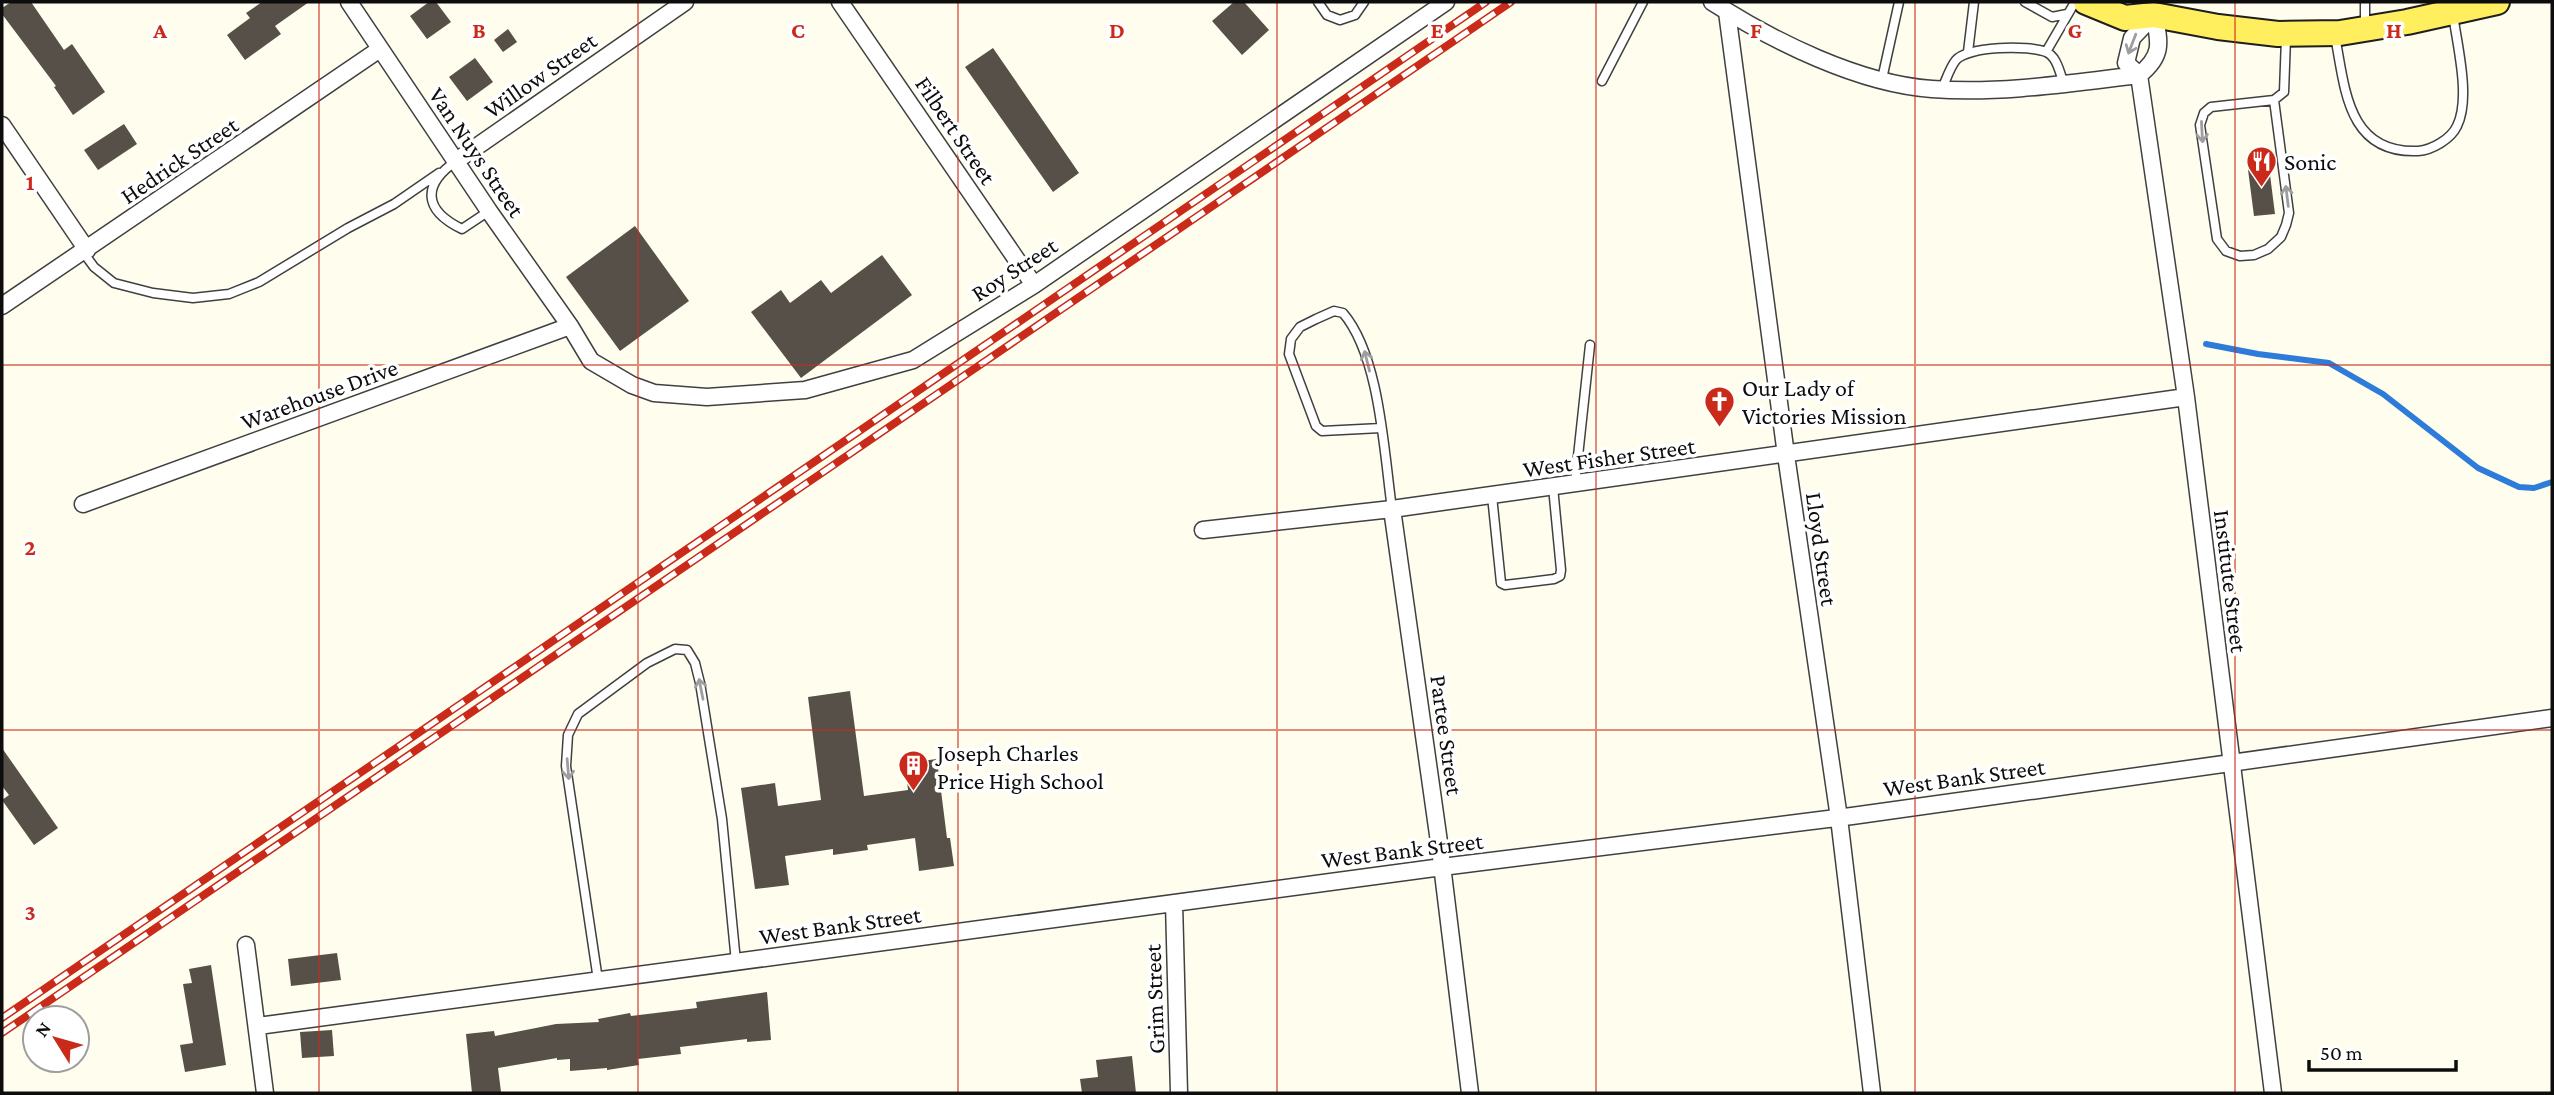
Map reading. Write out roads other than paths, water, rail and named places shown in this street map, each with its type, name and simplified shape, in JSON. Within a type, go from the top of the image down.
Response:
[{"type":"main road","points":[[2077,8],[2125,18],[2150,8],[2218,27],[2287,34],[2335,33],[2407,22],[2497,2]]},
{"type":"street","name":"Van Nuys Street","points":[[349,2],[489,211],[570,326]]},
{"type":"street","name":"Willow Street","points":[[456,161],[685,2]]},
{"type":"street","name":"Filbert Street","points":[[840,2],[1034,285]]},
{"type":"street","name":"Roy Street","points":[[570,326],[591,361],[632,385],[654,393],[707,397],[805,390],[913,360],[1034,285],[1446,2]]},
{"type":"street","points":[[1712,2],[1812,56],[1857,74],[1942,89],[1992,91],[2139,75],[2153,64],[2160,40],[2150,8]]},
{"type":"street","name":"Institute Street","points":[[2150,8],[2132,38],[2126,63],[2139,75],[2186,397],[2273,1093]]},
{"type":"street","name":"Lloyd Street","points":[[1727,12],[1786,455],[1839,818],[1872,1093]]},
{"type":"street","name":"Hedrick Street","points":[[2,306],[380,49]]},
{"type":"street","points":[[2,125],[85,251]]},
{"type":"street","name":"Warehouse Drive","points":[[83,504],[570,326]]},
{"type":"street","name":"West Fisher Street","points":[[1203,530],[1492,496],[2186,397]]},
{"type":"street","name":"Partee Street","points":[[1392,509],[1442,867],[1470,1093]]},
{"type":"street","name":"West Bank Street","points":[[258,1026],[1442,867],[1839,818],[2552,718]]},
{"type":"street","name":"Grim Street","points":[[1174,903],[1179,1093]]},
{"type":"street","points":[[246,945],[265,1093]]},
{"type":"lane","points":[[1318,2],[1327,15],[1340,20],[1355,15],[1364,2]]},
{"type":"lane","points":[[1602,81],[1643,2]]},
{"type":"lane","points":[[1882,79],[1899,2]]},
{"type":"lane","points":[[1968,52],[1974,2]]},
{"type":"lane","points":[[2025,2],[2058,18],[2077,8]]},
{"type":"lane","points":[[2075,2],[2077,8]]},
{"type":"lane","points":[[2365,2],[2365,28]]},
{"type":"lane","points":[[2046,52],[2077,8]]},
{"type":"lane","points":[[2335,33],[2347,99],[2360,128],[2379,143],[2398,151],[2423,151],[2443,142],[2457,127],[2464,101],[2453,12]]},
{"type":"lane","points":[[2274,100],[2289,214],[2281,237],[2268,249],[2253,256],[2240,256],[2226,251],[2217,239],[2200,125],[2204,113],[2211,107],[2274,100],[2284,92],[2287,34]]},
{"type":"lane","points":[[1942,89],[1957,58],[1968,52],[2017,48],[2046,52],[2055,62],[2064,84]]},
{"type":"lane","points":[[85,251],[94,268],[114,283],[153,293],[193,298],[229,294],[259,282],[348,228],[394,204],[456,161]]},
{"type":"lane","points":[[439,173],[431,186],[432,200],[438,214],[444,219],[461,229],[489,211]]},
{"type":"lane","points":[[1381,428],[1322,431],[1316,426],[1289,354],[1291,339],[1300,327],[1334,311],[1343,313],[1353,324],[1364,351],[1381,428],[1392,509]]},
{"type":"lane","points":[[1575,484],[1590,345]]},
{"type":"lane","points":[[1492,496],[1501,583],[1506,585],[1554,579],[1560,576],[1561,570],[1553,487]]},
{"type":"lane","points":[[598,980],[566,765],[568,735],[578,714],[648,663],[675,649],[687,650],[698,673],[722,819],[736,962]]},
{"type":"waterway","points":[[2206,344],[2329,363],[2383,394],[2478,468],[2519,487],[2534,488],[2552,482]]},
{"type":"railway","points":[[2,1018],[1486,2]]},
{"type":"railway","points":[[2,1033],[1511,2]]},
{"type":"place","name":"Sonic","points":[[2261,188]]},
{"type":"place","name":"Our Lady of Victories Mission","points":[[1719,428]]},
{"type":"place","name":"Joseph Charles Price High School","points":[[914,793]]}]
